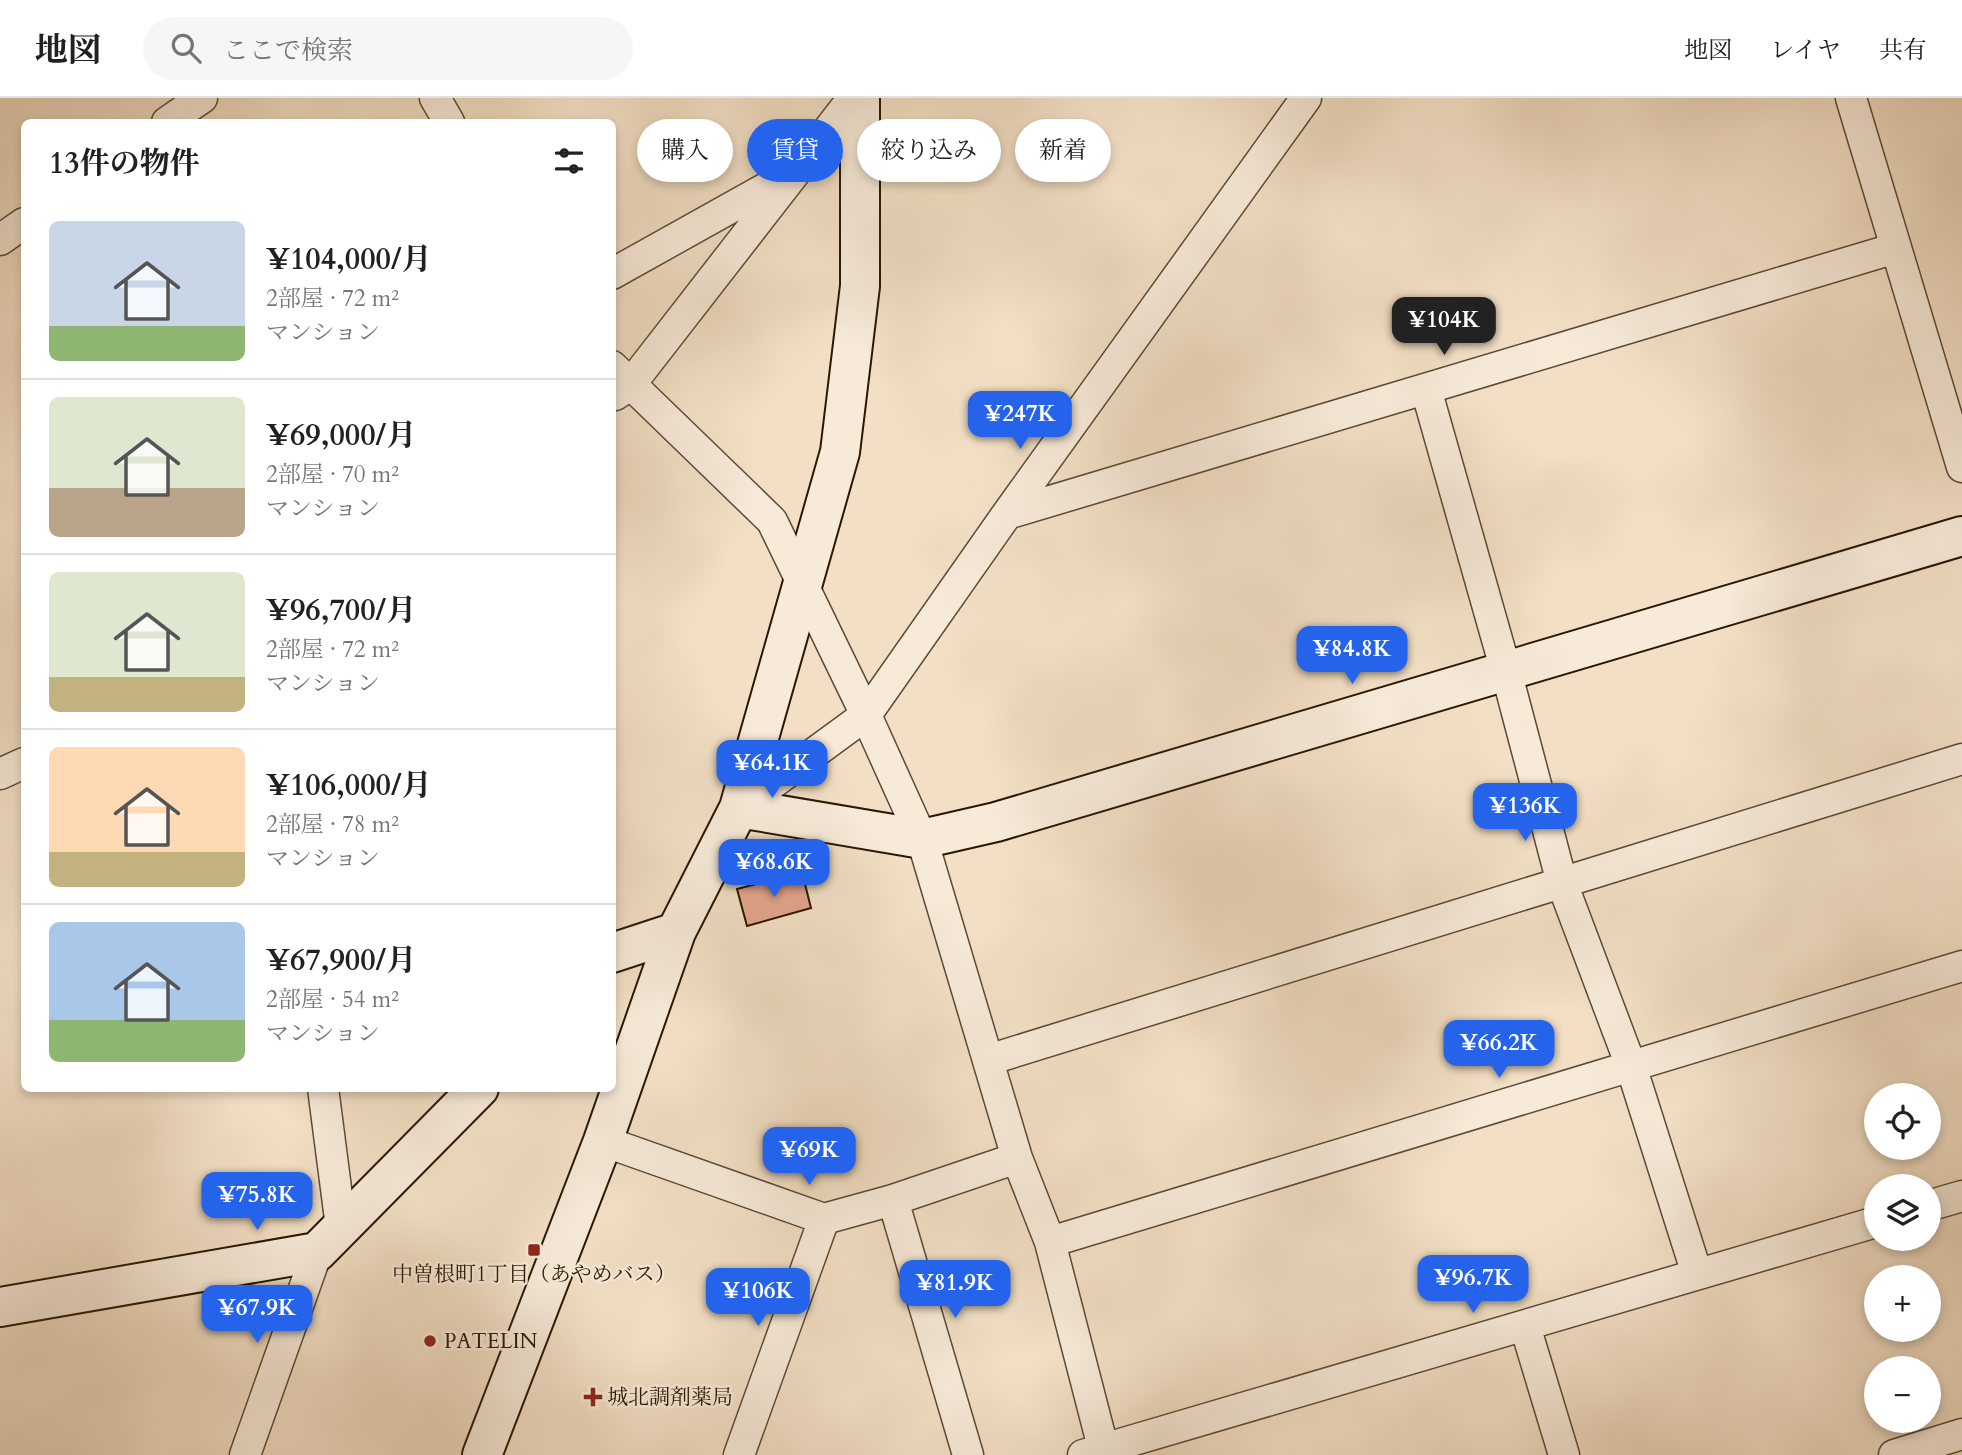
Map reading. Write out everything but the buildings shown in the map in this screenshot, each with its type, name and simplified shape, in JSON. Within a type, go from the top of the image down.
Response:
[{"type":"street","points":[[435,98],[447,119]]},
{"type":"street","points":[[836,119],[853,98]]},
{"type":"street","points":[[482,1455],[603,1140],[676,932],[739,808],[841,452],[860,286],[860,98]]},
{"type":"street","points":[[739,808],[866,715],[1306,98]]},
{"type":"street","points":[[1851,98],[1962,467]]},
{"type":"street","points":[[616,272],[776,182]]},
{"type":"street","points":[[786,182],[618,382],[772,521],[866,715],[922,839],[1017,1158],[1050,1242],[1097,1453],[1864,1226]]},
{"type":"street","points":[[1007,514],[1896,248]]},
{"type":"street","points":[[1426,388],[1506,671],[1562,883],[1631,1066],[1697,1275]]},
{"type":"street","points":[[739,808],[922,839],[996,822],[1962,536]]},
{"type":"street","points":[[988,1060],[1962,760]]},
{"type":"street","points":[[0,774],[21,764]]},
{"type":"street","points":[[616,952],[676,932]]},
{"type":"street","points":[[1050,1242],[1962,966]]},
{"type":"street","points":[[323,1092],[329,1240]]},
{"type":"street","points":[[245,1455],[329,1240],[474,1092]]},
{"type":"street","points":[[603,1140],[824,1219],[893,1200],[1017,1158]]},
{"type":"street","points":[[1941,1202],[1962,1196]]},
{"type":"street","points":[[893,1200],[968,1455]]},
{"type":"street","points":[[739,1455],[824,1219]]},
{"type":"street","points":[[0,1307],[329,1240]]},
{"type":"street","points":[[1525,1326],[1564,1455]]},
{"type":"street","points":[[1894,1455],[1962,1434]]},
{"type":"place","name":"中曽根町1丁目（あやめバス）","points":[[534,1250]]},
{"type":"place","name":"PATELIN","points":[[430,1341]]},
{"type":"place","name":"城北調剤薬局","points":[[593,1397]]}]
